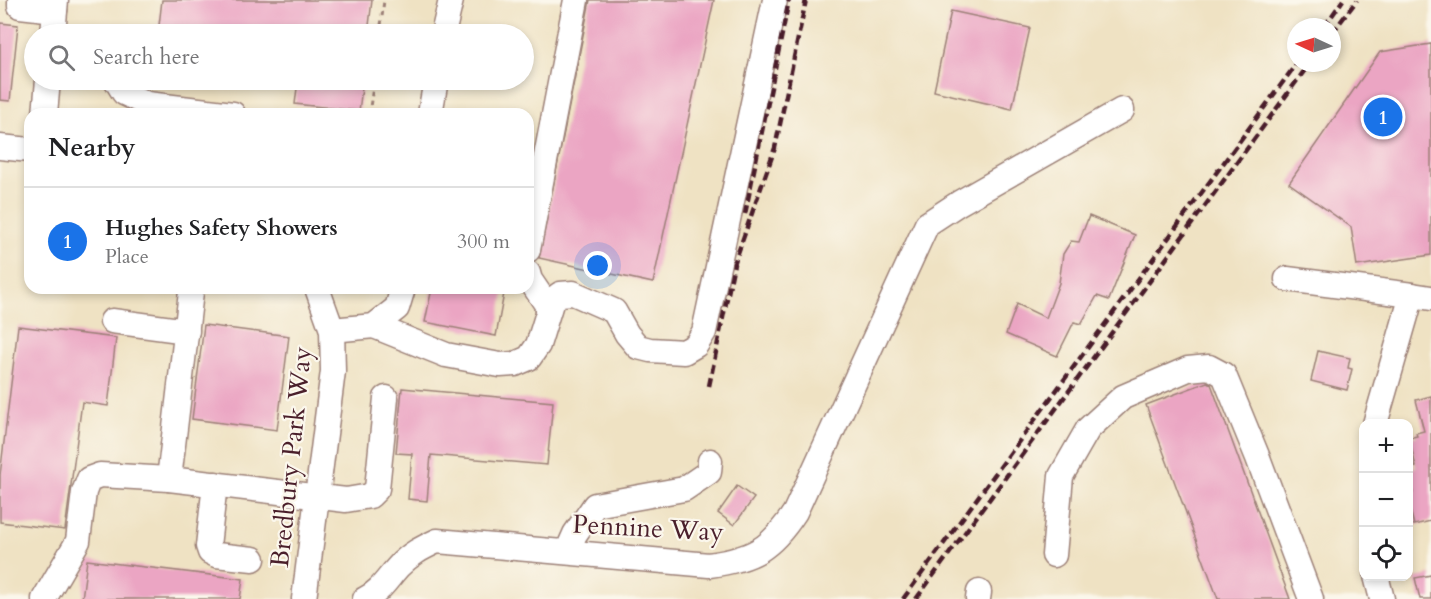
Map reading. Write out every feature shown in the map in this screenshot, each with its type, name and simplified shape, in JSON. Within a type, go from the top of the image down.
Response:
[{"type":"street","points":[[20,0],[20,6],[56,5],[54,24]]},
{"type":"street","points":[[445,24],[451,0]]},
{"type":"street","points":[[534,215],[576,0]]},
{"type":"street","points":[[332,330],[374,326],[446,355],[500,365],[515,364],[530,358],[538,345],[552,300],[560,294],[573,293],[614,311],[627,334],[638,347],[684,352],[696,345],[704,332],[776,0]]},
{"type":"street","points":[[46,108],[47,90]]},
{"type":"street","points":[[122,90],[147,104],[181,108]]},
{"type":"street","points":[[431,108],[434,90]]},
{"type":"street","name":"Pennine Way","points":[[365,599],[385,585],[398,567],[414,552],[437,541],[709,565],[736,561],[762,550],[782,532],[795,512],[927,224],[958,203],[1122,110]]},
{"type":"street","points":[[0,147],[24,149]]},
{"type":"street","points":[[1287,279],[1422,297],[1376,419]]},
{"type":"street","points":[[534,286],[549,308]]},
{"type":"street","points":[[169,479],[191,294]]},
{"type":"street","name":"Bredbury Park Way","points":[[304,599],[333,371],[332,330],[319,294]]},
{"type":"street","points":[[374,326],[397,308],[401,294]]},
{"type":"street","points":[[112,321],[187,331]]},
{"type":"street","points":[[1054,555],[1061,476],[1088,429],[1123,397],[1188,369],[1209,368],[1224,375],[1311,599]]},
{"type":"street","points":[[44,599],[78,541],[84,492],[89,479],[100,475],[169,479],[356,500],[370,496],[377,489],[386,398]]},
{"type":"street","points":[[567,552],[575,534],[595,505],[684,489],[709,472],[710,461]]},
{"type":"street","points":[[215,484],[208,546],[210,552],[216,555],[253,559]]},
{"type":"street","points":[[1377,581],[1382,599]]},
{"type":"path","points":[[381,24],[384,0]]},
{"type":"path","points":[[370,108],[373,90]]},
{"type":"building","points":[[162,0],[372,0],[369,24],[159,24]]},
{"type":"building","points":[[590,0],[714,0],[653,283],[539,258]]},
{"type":"building","points":[[951,11],[1030,28],[1012,109],[934,91]]},
{"type":"building","points":[[0,23],[18,25],[10,101],[0,100]]},
{"type":"building","points":[[1431,44],[1431,255],[1357,266],[1351,227],[1289,183],[1380,52]]},
{"type":"building","points":[[297,90],[362,90],[359,108],[295,104]]},
{"type":"building","points":[[1089,216],[1135,235],[1109,300],[1097,296],[1081,324],[1074,322],[1057,356],[1006,334],[1017,304],[1046,318],[1059,283],[1063,254],[1071,241],[1079,242]]},
{"type":"building","points":[[431,294],[504,294],[496,336],[425,322]]},
{"type":"building","points":[[204,325],[289,336],[277,430],[192,419]]},
{"type":"building","points":[[18,326],[116,338],[108,406],[82,402],[65,530],[0,522],[0,475]]},
{"type":"building","points":[[1318,351],[1350,358],[1348,368],[1352,369],[1347,390],[1311,381]]},
{"type":"building","points":[[1207,382],[1211,384],[1290,599],[1218,599],[1146,405]]},
{"type":"building","points":[[402,388],[553,402],[547,465],[431,455],[427,501],[408,499],[412,454],[396,453]]},
{"type":"building","points":[[1431,396],[1431,521],[1414,525],[1413,468],[1416,467],[1413,437],[1417,436],[1416,433],[1424,431],[1416,400]]},
{"type":"building","points":[[737,486],[754,498],[734,525],[718,513]]},
{"type":"building","points":[[87,560],[243,579],[240,599],[82,599]]},
{"type":"building","points":[[1431,575],[1431,599],[1420,599],[1415,578]]},
{"type":"railway","points":[[745,214],[789,0]]},
{"type":"railway","points":[[709,386],[734,264],[775,148],[806,0]]},
{"type":"railway","points":[[1330,18],[1343,0]]},
{"type":"railway","points":[[1341,21],[1357,0]]},
{"type":"railway","points":[[903,599],[1290,72]]},
{"type":"railway","points":[[916,599],[1303,72]]},
{"type":"place","name":"Hughes Safety Showers","points":[[1383,117]]}]
